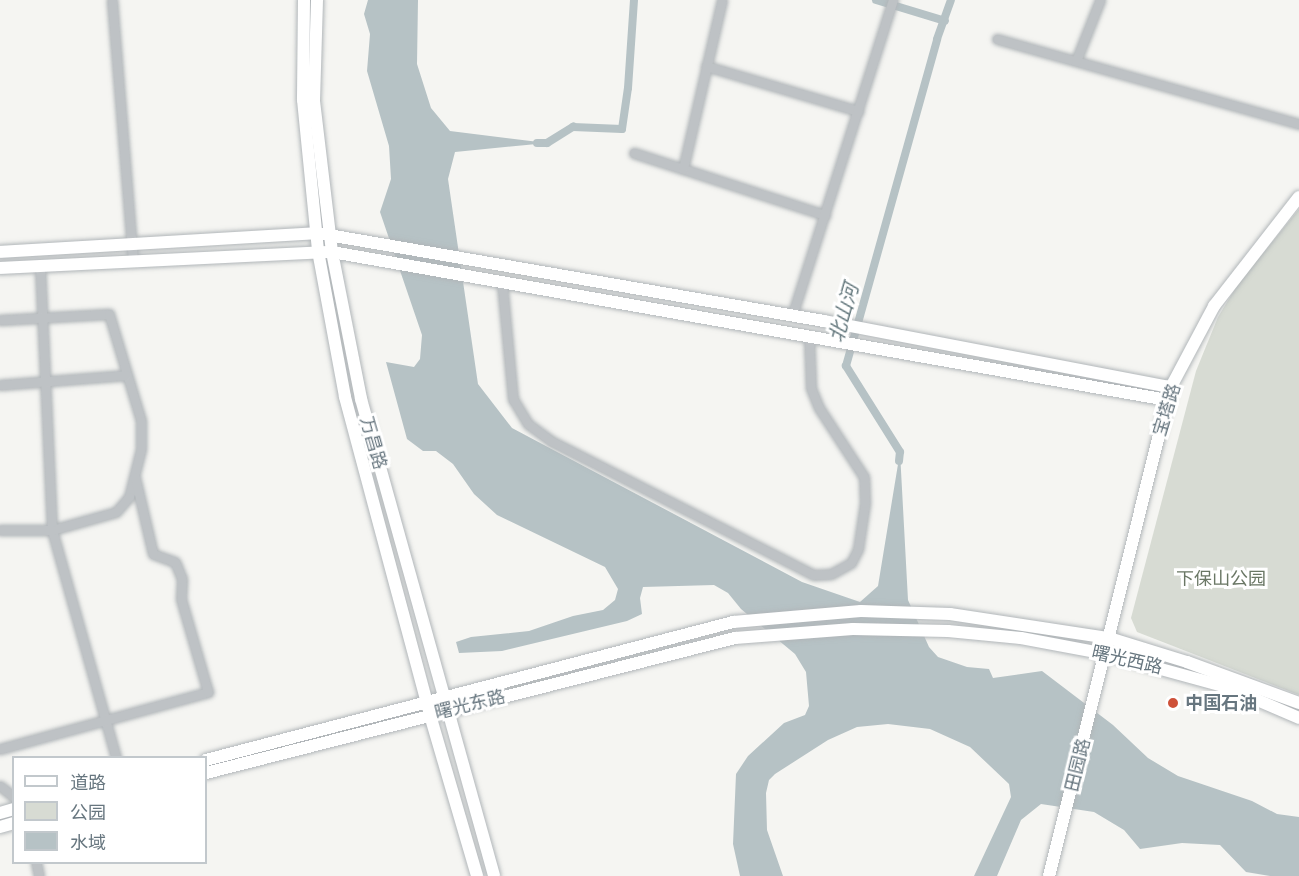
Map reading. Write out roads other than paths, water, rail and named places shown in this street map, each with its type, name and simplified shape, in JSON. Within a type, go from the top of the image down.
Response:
[{"type":"main road","name":"万昌路","points":[[304,0],[303,100],[318,251],[345,397],[426,701],[477,876]]},
{"type":"main road","name":"万昌路","points":[[317,0],[314,101],[332,252],[361,399],[494,876]]},
{"type":"main road","name":"宝塔路","points":[[1106,654],[1172,387],[1214,306],[1299,197]]},
{"type":"main road","points":[[0,252],[317,233],[824,321],[1172,387]]},
{"type":"main road","points":[[0,268],[332,252],[1167,400]]},
{"type":"main road","name":"曙光西路","points":[[733,622],[861,611],[950,614],[1109,638],[1187,662],[1299,704]]},
{"type":"main road","name":"曙光东路","points":[[207,760],[733,622]]},
{"type":"main road","name":"曙光西路","points":[[735,638],[853,629],[948,631],[1021,638],[1106,654],[1227,687],[1299,718]]},
{"type":"main road","name":"曙光东路","points":[[207,773],[735,638]]},
{"type":"main road","name":"田园路","points":[[1049,876],[1106,654]]},
{"type":"street","points":[[112,0],[133,261]]},
{"type":"street","points":[[683,169],[722,0]]},
{"type":"street","points":[[792,316],[893,0]]},
{"type":"street","points":[[1076,62],[1100,0]]},
{"type":"street","points":[[997,39],[1299,124]]},
{"type":"street","points":[[706,66],[858,111]]},
{"type":"street","points":[[634,153],[825,215]]},
{"type":"street","points":[[40,266],[52,530],[115,756]]},
{"type":"street","points":[[502,283],[513,399],[528,424],[550,441],[814,575],[831,573],[851,562],[858,549],[865,494],[864,477],[819,408],[811,388],[808,336]]},
{"type":"street","points":[[0,320],[109,314],[141,422],[141,449],[135,477],[129,497],[116,512],[52,530],[0,530]]},
{"type":"street","points":[[0,385],[127,375]]},
{"type":"street","points":[[0,749],[208,693],[181,599],[182,579],[175,562],[153,554],[135,477]]},
{"type":"street","points":[[0,786],[12,795]]},
{"type":"water","points":[[368,0],[418,0],[417,64],[431,108],[450,131],[547,143],[455,152],[448,179],[478,384],[512,428],[802,582],[860,602],[878,586],[900,452],[908,600],[929,647],[938,657],[967,667],[989,669],[993,678],[1042,671],[1113,725],[1148,758],[1178,776],[1252,801],[1277,814],[1299,817],[1299,876],[1270,876],[1246,872],[1220,845],[1182,843],[1140,849],[1124,830],[1094,812],[1041,804],[1021,820],[997,876],[974,876],[1011,797],[1009,784],[970,747],[930,729],[888,724],[857,727],[828,740],[769,780],[766,793],[767,830],[783,876],[740,876],[733,844],[736,774],[748,756],[784,723],[805,715],[809,706],[806,672],[795,654],[741,609],[728,593],[714,585],[643,587],[640,598],[642,614],[627,621],[502,651],[459,653],[456,642],[471,637],[529,631],[573,616],[603,610],[615,600],[618,589],[605,567],[497,515],[474,494],[453,464],[436,451],[423,451],[407,439],[386,362],[414,367],[420,359],[422,335],[380,212],[391,179],[389,146],[367,71],[370,34],[364,14]]},
{"type":"waterway","points":[[537,143],[547,143],[573,127],[622,129],[628,88],[634,0]]},
{"type":"waterway","points":[[876,0],[945,21]]},
{"type":"waterway","name":"北山河","points":[[899,461],[900,452],[846,366],[937,39],[951,0]]},
{"type":"place","name":"中国石油","points":[[1173,703]]},
{"type":"park label","name":"下保山公园","points":[[1221,579]]}]
